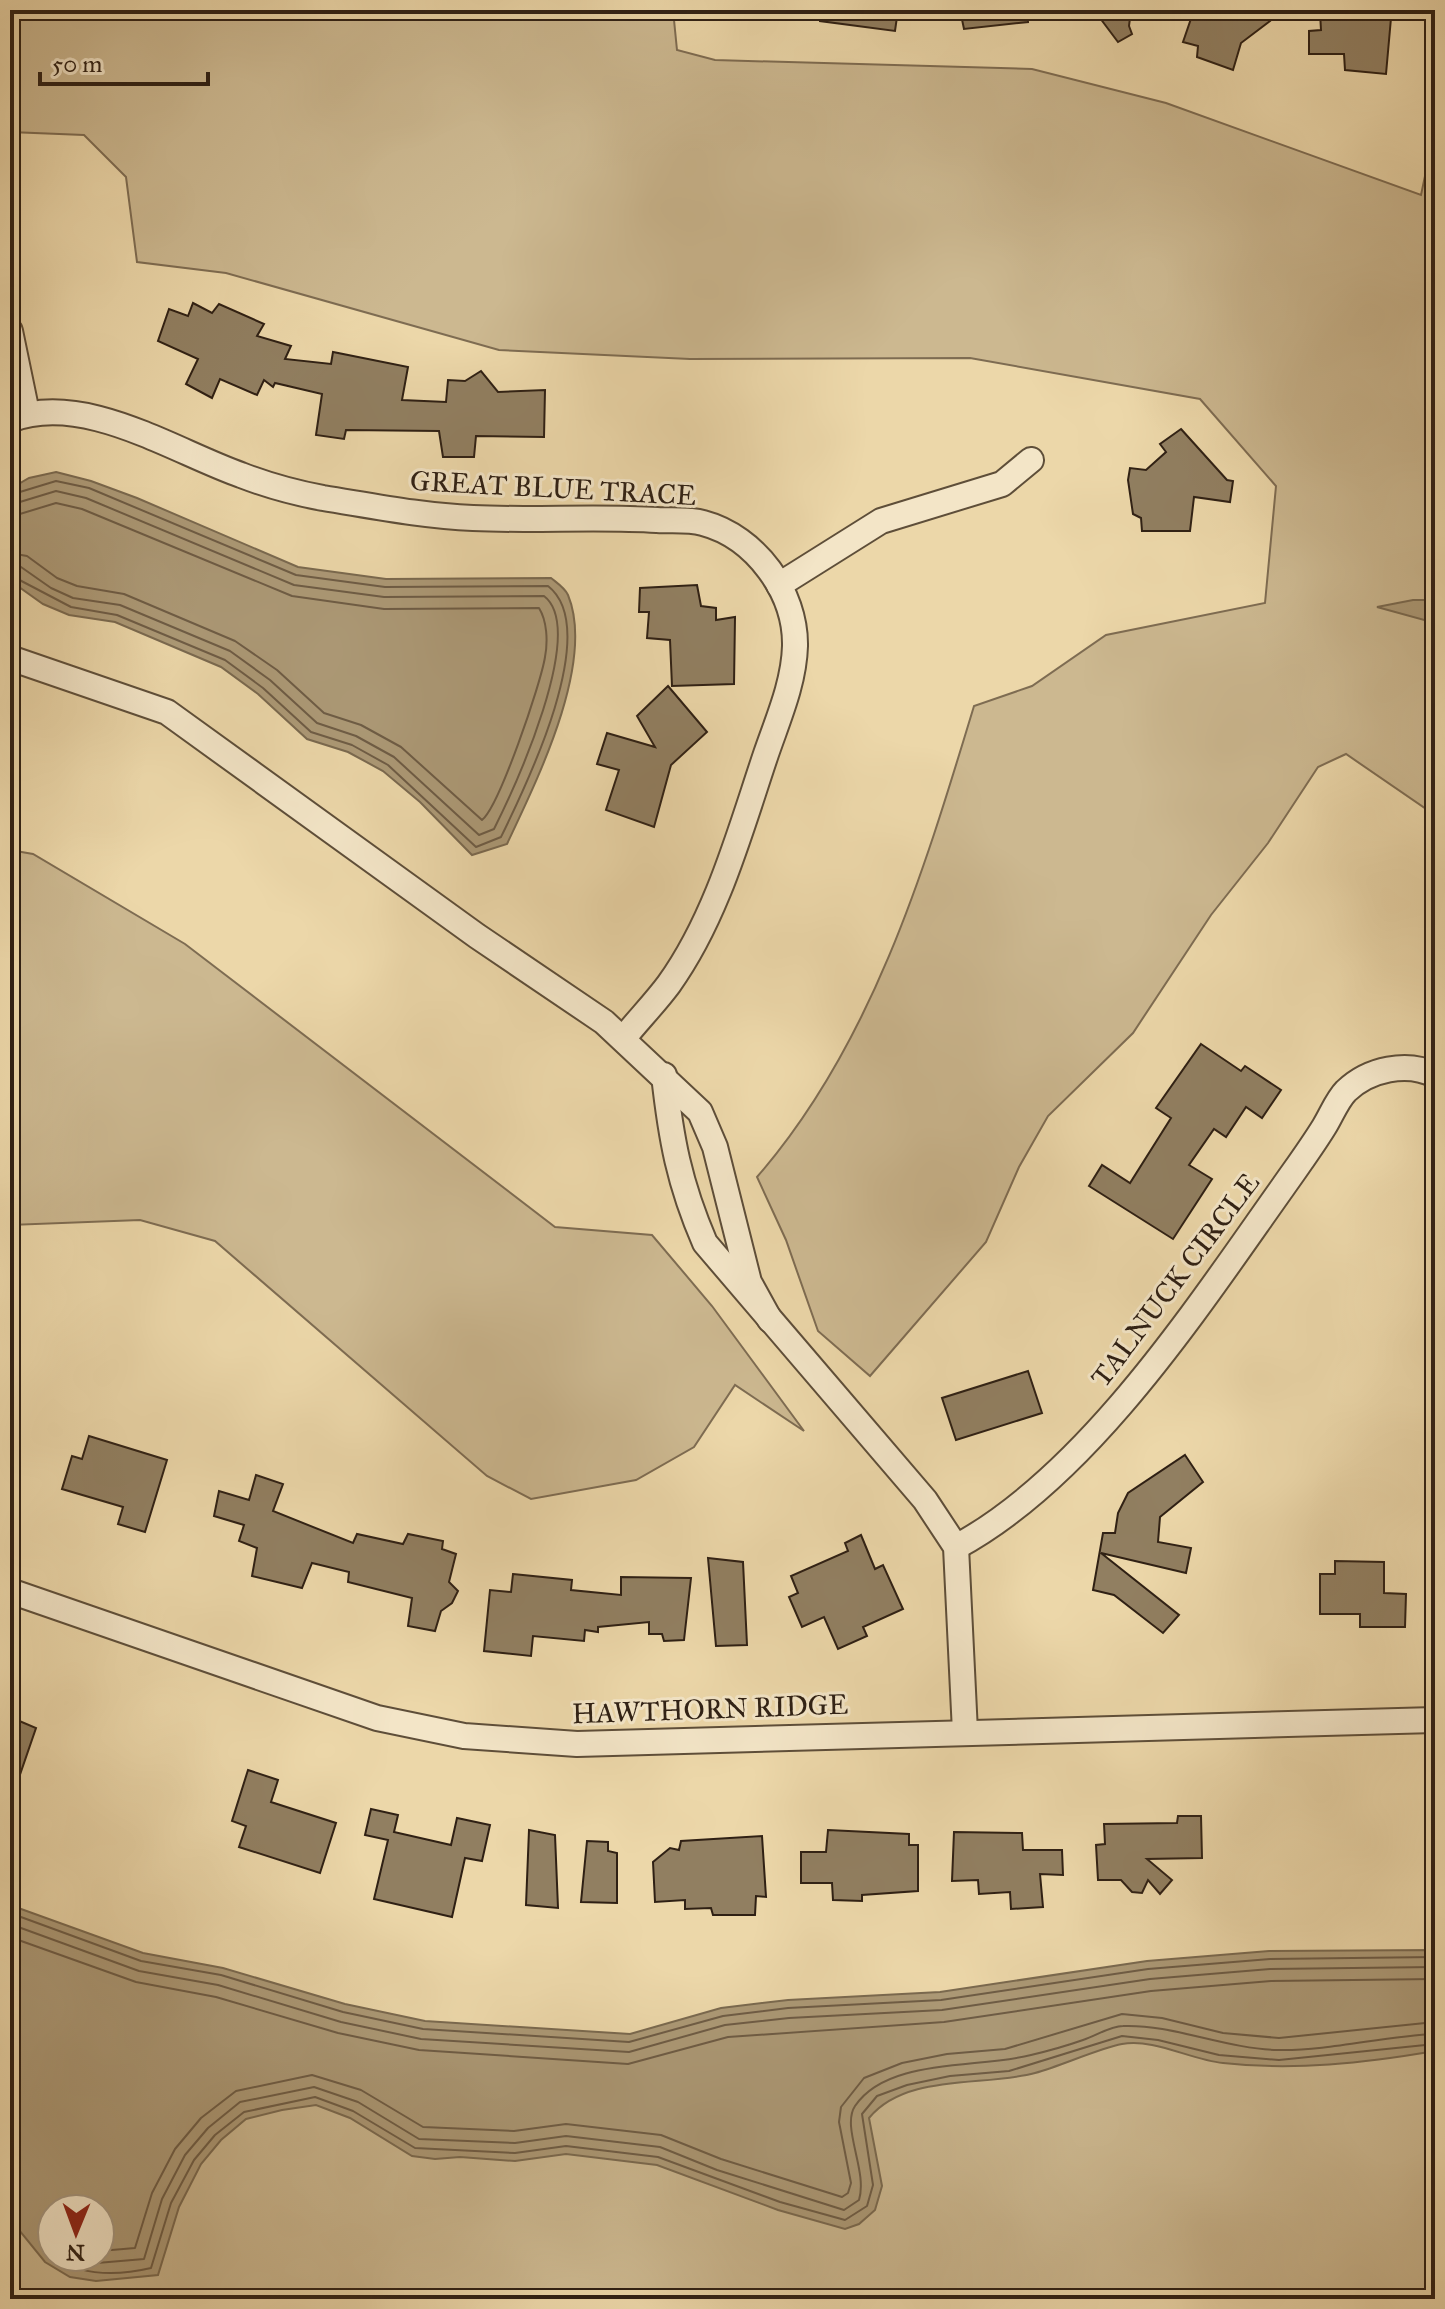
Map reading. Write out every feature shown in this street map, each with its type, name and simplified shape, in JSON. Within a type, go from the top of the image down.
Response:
[{"type":"street","points":[[10,331],[18,417]]},
{"type":"street","name":"GREAT BLUE TRACE","points":[[18,417],[64,413],[117,424],[242,476],[317,497],[403,511],[474,518],[547,517],[703,523],[738,540],[770,569],[787,601],[795,644],[791,680],[744,820],[698,936],[669,984],[623,1039]]},
{"type":"street","points":[[779,585],[881,521],[1002,484],[1031,460]]},
{"type":"street","points":[[10,658],[167,712],[477,936],[604,1022],[700,1112],[715,1147],[749,1282],[770,1320]]},
{"type":"street","name":"TALNUCK CIRCLE","points":[[956,1547],[985,1532],[1030,1497],[1082,1449],[1212,1287],[1311,1148],[1346,1092],[1377,1071],[1419,1067],[1435,1075]]},
{"type":"street","points":[[664,1075],[672,1141],[683,1192],[705,1243],[925,1500],[956,1547],[965,1732]]},
{"type":"street","name":"HAWTHORN RIDGE","points":[[10,1591],[377,1718],[464,1736],[577,1744],[1435,1720]]},
{"type":"shaded area","points":[[10,10],[673,10],[677,50],[715,60],[1032,69],[1166,103],[1421,195],[1435,129],[1435,815],[1346,754],[1318,767],[1268,843],[1211,915],[1133,1033],[1048,1116],[1019,1167],[986,1242],[870,1376],[818,1331],[786,1240],[757,1177],[797,1126],[832,1071],[863,1013],[914,893],[974,706],[1032,686],[1106,635],[1265,603],[1276,486],[1200,399],[970,358],[690,359],[499,350],[226,273],[137,262],[126,177],[84,135],[10,132]]},
{"type":"shaded area","points":[[10,850],[33,854],[185,944],[555,1227],[652,1235],[712,1306],[804,1431],[735,1385],[694,1447],[636,1480],[531,1499],[487,1476],[215,1241],[140,1220],[10,1225]]},
{"type":"shaded area","points":[[10,1919],[548,2060],[1435,1986],[1435,2299],[10,2299]]},
{"type":"water","points":[[56,472],[137,498],[298,567],[386,579],[551,578],[568,595],[575,623],[569,687],[546,756],[507,844],[472,855],[420,802],[383,771],[348,752],[307,739],[258,694],[221,667],[115,622],[69,615],[43,604],[12,582],[10,489],[29,478]]},
{"type":"water","points":[[1413,600],[1435,600],[1435,623],[1377,607]]},
{"type":"water","points":[[10,1905],[143,1953],[223,1968],[345,2004],[425,2021],[630,2034],[721,2008],[788,2000],[940,1992],[1147,1961],[1269,1951],[1435,1950],[1435,2051],[1356,2062],[1276,2066],[1223,2063],[1134,2043],[1112,2046],[1035,2073],[946,2084],[903,2094],[869,2118],[882,2186],[875,2210],[859,2224],[845,2229],[778,2210],[657,2165],[566,2154],[515,2161],[412,2156],[350,2118],[316,2105],[246,2119],[221,2140],[201,2164],[179,2207],[158,2275],[96,2281],[63,2273],[116,2273],[116,2193],[36,2193],[36,2251],[10,2219]]},
{"type":"building","points":[[820,10],[898,10],[895,31],[820,21]]},
{"type":"building","points":[[960,10],[1027,10],[1028,22],[964,29]]},
{"type":"building","points":[[1094,10],[1131,10],[1129,26],[1132,34],[1118,42]]},
{"type":"building","points":[[1194,10],[1227,16],[1234,10],[1263,10],[1270,21],[1241,43],[1233,70],[1197,57],[1198,46],[1183,42]]},
{"type":"building","points":[[1380,10],[1380,18],[1391,18],[1386,74],[1345,70],[1344,54],[1309,54],[1309,31],[1321,30],[1320,12]]},
{"type":"building","points":[[193,303],[212,313],[219,304],[264,324],[257,336],[291,346],[285,359],[331,364],[333,352],[408,367],[402,400],[446,402],[448,380],[465,381],[481,371],[498,392],[545,390],[544,437],[476,436],[474,457],[443,457],[439,431],[346,430],[344,439],[316,435],[322,394],[275,383],[273,387],[264,380],[257,395],[220,379],[212,398],[186,384],[198,359],[158,341],[169,309],[188,316]]},
{"type":"building","points":[[1181,429],[1227,480],[1233,481],[1230,502],[1194,497],[1190,531],[1142,531],[1141,518],[1133,514],[1128,480],[1130,468],[1146,470],[1166,452],[1160,444]]},
{"type":"building","points":[[697,585],[701,606],[716,608],[716,620],[735,617],[734,684],[672,686],[670,640],[647,638],[649,612],[639,612],[640,588]]},
{"type":"building","points":[[668,686],[707,732],[671,765],[654,827],[606,810],[619,770],[597,764],[607,733],[655,747],[637,716]]},
{"type":"building","points":[[1201,1044],[1241,1071],[1245,1066],[1281,1090],[1262,1118],[1246,1107],[1226,1137],[1214,1129],[1189,1165],[1212,1179],[1173,1239],[1089,1186],[1102,1165],[1130,1183],[1171,1118],[1156,1108]]},
{"type":"building","points":[[1028,1371],[1042,1413],[956,1440],[942,1398]]},
{"type":"building","points":[[89,1436],[167,1460],[145,1532],[118,1524],[123,1507],[62,1489],[72,1456],[82,1459]]},
{"type":"building","points":[[1185,1455],[1203,1482],[1160,1517],[1158,1542],[1191,1548],[1186,1573],[1101,1553],[1179,1615],[1163,1633],[1114,1595],[1093,1590],[1103,1533],[1115,1533],[1118,1513],[1128,1493]]},
{"type":"building","points":[[256,1475],[283,1484],[273,1511],[353,1543],[357,1534],[403,1544],[408,1534],[443,1541],[442,1549],[456,1554],[449,1582],[458,1591],[452,1603],[441,1611],[435,1631],[408,1626],[412,1598],[348,1582],[349,1572],[312,1563],[302,1588],[252,1576],[257,1548],[239,1541],[244,1525],[214,1516],[219,1491],[249,1500]]},
{"type":"building","points":[[861,1535],[875,1569],[883,1565],[903,1609],[863,1627],[867,1636],[838,1649],[824,1617],[802,1627],[789,1597],[798,1593],[791,1576],[848,1551],[845,1543]]},
{"type":"building","points":[[708,1558],[743,1562],[747,1645],[716,1646]]},
{"type":"building","points":[[1335,1561],[1384,1562],[1384,1593],[1406,1594],[1405,1627],[1360,1627],[1360,1614],[1320,1614],[1320,1574],[1335,1574]]},
{"type":"building","points":[[513,1574],[572,1580],[571,1590],[621,1595],[621,1577],[691,1578],[684,1640],[664,1641],[662,1634],[649,1634],[649,1622],[598,1627],[598,1632],[585,1630],[584,1641],[533,1636],[531,1656],[484,1651],[490,1590],[511,1592]]},
{"type":"building","points":[[10,1717],[36,1728],[13,1795],[10,1794]]},
{"type":"building","points":[[248,1770],[278,1780],[271,1802],[336,1823],[320,1873],[239,1847],[246,1826],[232,1821]]},
{"type":"building","points":[[371,1809],[398,1815],[394,1832],[451,1845],[457,1818],[490,1825],[482,1861],[465,1858],[452,1917],[374,1899],[388,1840],[365,1835]]},
{"type":"building","points":[[1178,1816],[1201,1816],[1202,1858],[1147,1859],[1172,1880],[1160,1894],[1148,1880],[1142,1893],[1132,1892],[1121,1880],[1098,1880],[1096,1845],[1105,1844],[1104,1824],[1177,1823]]},
{"type":"building","points":[[529,1830],[555,1835],[558,1908],[526,1905]]},
{"type":"building","points":[[828,1830],[909,1834],[909,1845],[918,1845],[918,1891],[862,1895],[862,1901],[833,1900],[832,1883],[801,1883],[801,1852],[826,1852]]},
{"type":"building","points":[[954,1832],[1022,1833],[1023,1850],[1062,1850],[1063,1875],[1040,1874],[1043,1907],[1011,1909],[1010,1892],[979,1894],[978,1880],[952,1881]]},
{"type":"building","points":[[762,1836],[766,1897],[756,1896],[755,1915],[713,1915],[711,1908],[685,1909],[685,1900],[655,1902],[653,1862],[670,1848],[679,1850],[681,1841]]},
{"type":"building","points":[[587,1841],[608,1842],[608,1851],[617,1853],[617,1903],[581,1902]]}]
